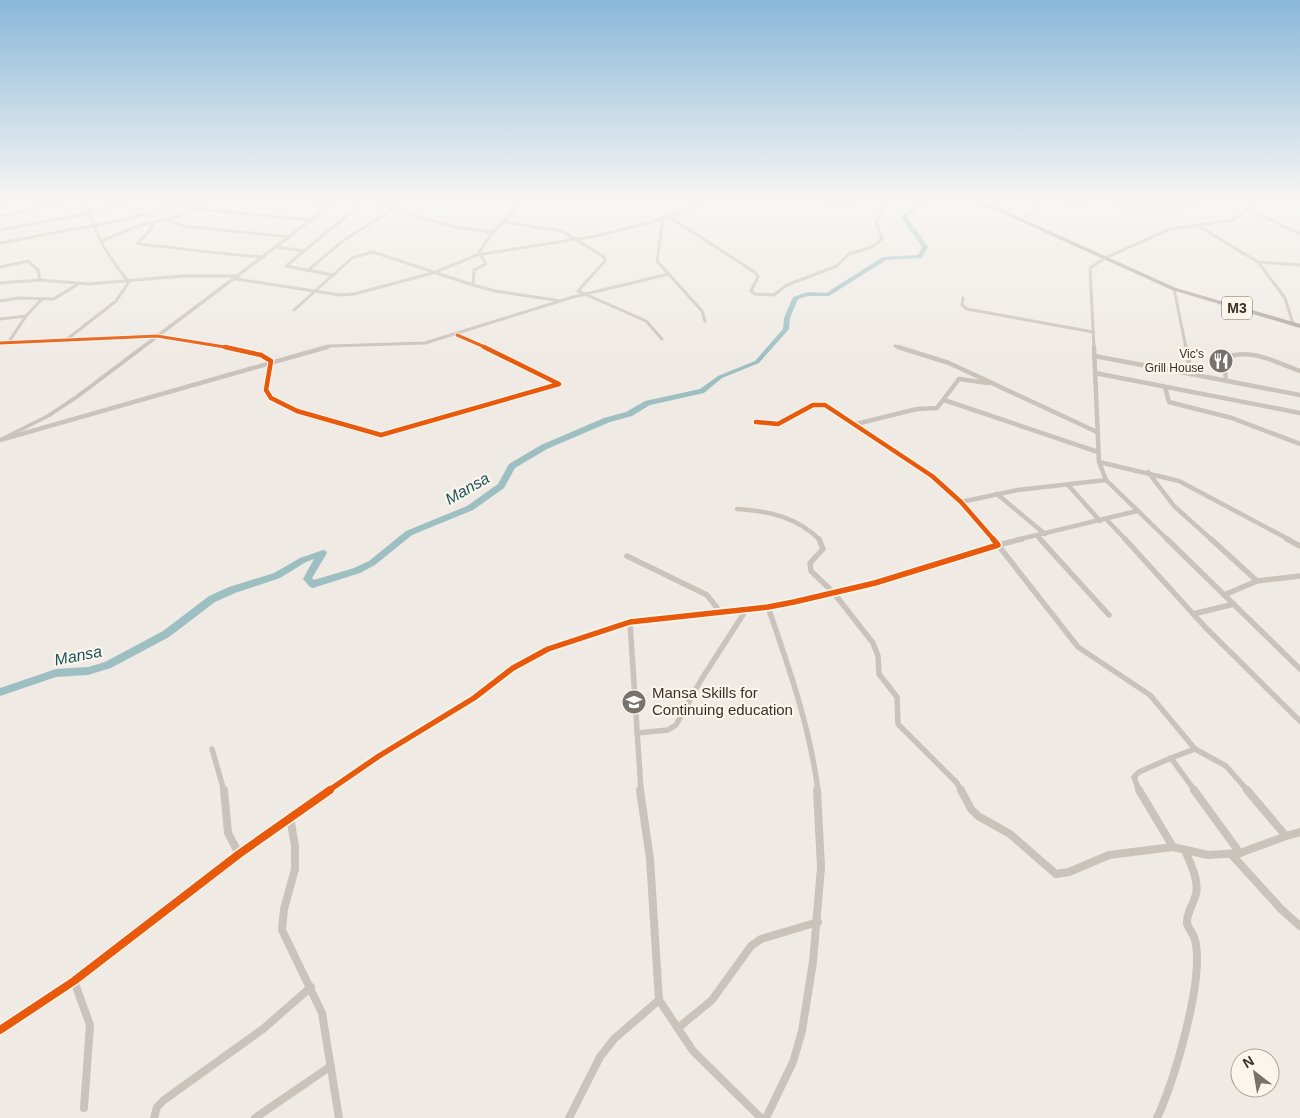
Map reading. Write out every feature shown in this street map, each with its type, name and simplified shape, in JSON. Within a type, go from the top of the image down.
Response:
[{"type":"main road","name":"M3","points":[[1092,252],[1174,289],[1300,326]]},
{"type":"street","points":[[107,252],[112,263],[129,282]]},
{"type":"street","points":[[207,252],[264,257]]},
{"type":"street","points":[[0,440],[65,405],[270,252]]},
{"type":"street","points":[[303,252],[286,266],[333,275]]},
{"type":"street","points":[[307,271],[329,252]]},
{"type":"street","points":[[294,310],[352,258],[375,252]]},
{"type":"street","points":[[376,252],[433,273],[473,285],[504,292],[544,296],[561,301]]},
{"type":"street","points":[[0,283],[40,280],[79,284],[129,282],[182,276],[238,278],[346,296],[433,273],[478,254],[489,252]]},
{"type":"street","points":[[595,252],[605,259],[597,272],[578,289],[583,295],[646,321],[662,339]]},
{"type":"street","points":[[657,252],[656,261],[702,312],[705,321]]},
{"type":"street","points":[[724,252],[756,273],[758,277],[751,291],[769,296],[778,293],[787,285],[838,266],[849,254],[854,252]]},
{"type":"street","points":[[1118,252],[1090,268],[1098,452],[1099,462],[1106,480],[1300,669]]},
{"type":"street","points":[[1242,252],[1258,262],[1286,298],[1291,308],[1293,324]]},
{"type":"street","points":[[473,285],[474,270],[486,264],[478,254]]},
{"type":"street","points":[[0,267],[28,261],[38,270],[40,280]]},
{"type":"street","points":[[1258,262],[1300,265]]},
{"type":"street","points":[[0,440],[271,361],[336,345],[414,344],[456,335],[561,301],[669,274]]},
{"type":"street","points":[[66,340],[116,301],[129,282]]},
{"type":"street","points":[[0,301],[18,298],[54,299],[79,284]]},
{"type":"street","points":[[1174,289],[1191,374]]},
{"type":"street","points":[[964,298],[962,305],[968,309],[1093,332]]},
{"type":"street","points":[[8,343],[26,316],[42,299]]},
{"type":"street","points":[[0,319],[26,316]]},
{"type":"street","points":[[271,361],[266,390],[270,398],[297,411],[382,435],[554,387],[558,384],[512,359],[456,335]]},
{"type":"street","points":[[0,343],[157,336],[189,340],[261,355],[271,361]]},
{"type":"street","points":[[895,346],[944,361],[1097,432]]},
{"type":"street","points":[[1226,381],[1224,358],[1231,355],[1251,354],[1300,371]]},
{"type":"street","points":[[1094,356],[1300,395]]},
{"type":"street","points":[[1094,373],[1300,413]]},
{"type":"street","points":[[856,424],[918,409],[937,408],[958,379],[995,384]]},
{"type":"street","points":[[1165,386],[1168,401],[1171,403],[1232,418],[1300,444]]},
{"type":"street","points":[[944,400],[1098,452]]},
{"type":"street","points":[[756,422],[778,424],[793,417],[802,410],[821,404],[856,424],[923,469],[961,502],[998,545],[1078,647],[1150,695],[1195,749],[1216,758],[1226,766],[1286,836]]},
{"type":"street","points":[[1099,462],[1148,472],[1179,481],[1300,546]]},
{"type":"street","points":[[1148,472],[1174,506],[1257,580]]},
{"type":"street","points":[[961,502],[996,494],[1106,480]]},
{"type":"street","points":[[1069,486],[1100,521]]},
{"type":"street","points":[[996,494],[1045,534]]},
{"type":"street","points":[[737,509],[777,513],[796,521],[818,537],[822,542],[823,549],[810,563],[809,567],[833,592],[873,643],[878,656],[879,674],[897,697],[898,724],[957,783],[971,809],[978,816],[1010,834],[1056,874],[1062,875],[1089,862],[1117,853],[1173,846],[1208,855],[1240,853],[1300,832]]},
{"type":"street","points":[[0,1030],[74,981],[290,817],[379,756],[474,698],[528,659],[602,629],[630,622],[768,607],[875,582],[998,545],[1107,520],[1137,511]]},
{"type":"street","points":[[1107,520],[1245,669],[1300,721]]},
{"type":"street","points":[[1038,536],[1110,616]]},
{"type":"street","points":[[627,556],[707,595],[721,613]]},
{"type":"street","points":[[1224,595],[1257,580],[1300,576]]},
{"type":"street","points":[[1193,614],[1234,604]]},
{"type":"street","points":[[766,1118],[796,1054],[812,974],[818,922],[822,852],[818,785],[810,740],[796,686],[768,607]]},
{"type":"street","points":[[637,733],[668,730],[676,724],[701,680],[746,610]]},
{"type":"street","points":[[630,622],[639,780],[650,859],[659,1000],[693,1050],[761,1118]]},
{"type":"street","points":[[212,749],[224,791],[230,840],[233,848],[240,854]]},
{"type":"street","points":[[1173,846],[1134,783],[1134,777],[1139,772],[1195,749]]},
{"type":"street","points":[[1171,758],[1240,853]]},
{"type":"street","points":[[290,817],[295,841],[295,869],[281,918],[282,930],[298,968],[311,987],[322,1013],[339,1118]]},
{"type":"street","points":[[1157,1118],[1166,1098],[1191,1011],[1196,978],[1195,940],[1187,924],[1187,919],[1196,895],[1197,884],[1185,850]]},
{"type":"street","points":[[1231,854],[1281,909],[1300,926]]},
{"type":"street","points":[[678,1028],[712,1000],[751,946],[777,933],[818,922]]},
{"type":"street","points":[[74,981],[80,1002],[90,1025],[84,1108]]},
{"type":"street","points":[[154,1118],[157,1107],[164,1100],[263,1029],[311,987]]},
{"type":"street","points":[[569,1118],[600,1058],[614,1039],[659,1000]]},
{"type":"street","points":[[255,1118],[331,1066]]},
{"type":"waterway","name":"Mansa","points":[[0,692],[56,673],[88,671],[108,665],[166,634],[212,599],[232,590],[277,576],[303,560],[323,553],[307,579],[313,584],[357,571],[372,563],[409,533],[470,508],[501,486],[512,466],[544,447],[607,420],[629,414],[648,403],[702,391],[720,377],[757,362],[786,329],[787,318],[795,298],[808,294],[827,295],[885,258],[920,257],[922,252]]},
{"type":"cycle path","points":[[0,343],[157,336],[246,351],[261,355],[271,361],[266,390],[271,398],[297,411],[381,435],[554,387],[559,384],[512,359],[457,335]]},
{"type":"cycle path","points":[[0,1030],[74,981],[239,854],[379,756],[474,698],[513,668],[548,649],[630,622],[768,607],[794,602],[875,583],[998,545],[961,502],[932,476],[825,405],[813,405],[778,424],[756,422]]},
{"type":"place","name":"Vic's Grill House","points":[[1221,361]]},
{"type":"place","name":"Mansa Skills for Continuing education","points":[[634,702]]}]
